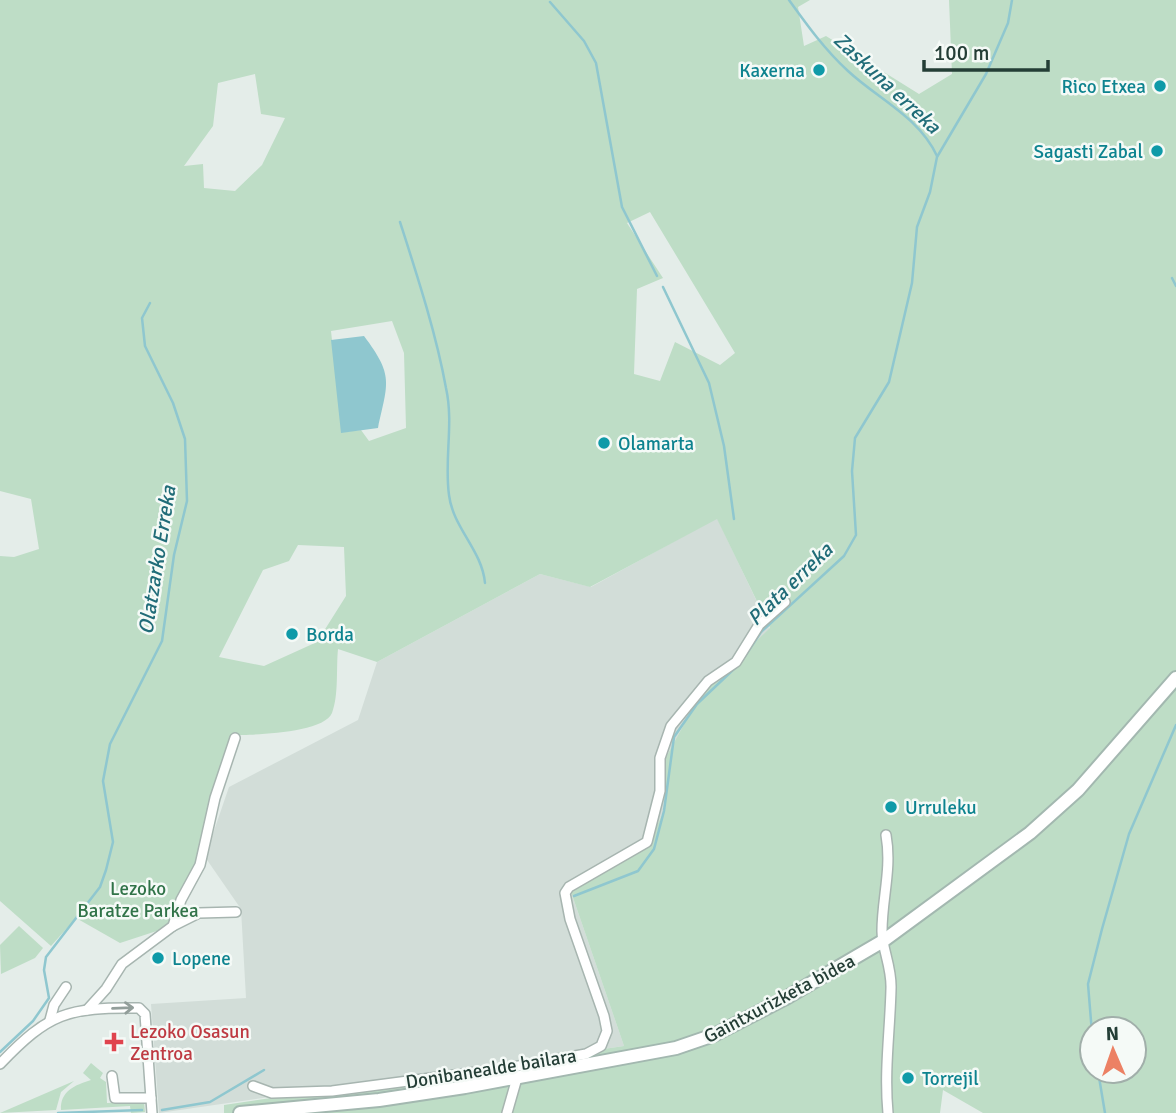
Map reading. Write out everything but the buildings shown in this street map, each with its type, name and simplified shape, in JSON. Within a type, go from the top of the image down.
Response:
[{"type":"main road","name":"Gaintxurizketa bidea","points":[[240,1113],[379,1100],[517,1078],[693,1043],[784,999],[883,941],[1021,840],[1069,798],[1176,678]]},
{"type":"street","name":"Donibanealde bailara","points":[[253,1086],[272,1093],[332,1091],[507,1068],[586,1054],[601,1046],[607,1031],[604,1016],[570,919],[565,893],[580,880],[647,842],[660,791],[660,758],[671,726],[708,681],[736,662],[759,625],[785,602]]},
{"type":"street","points":[[173,926],[181,900],[201,865],[215,798],[235,738]]},
{"type":"street","points":[[886,835],[889,854],[883,941],[889,957],[891,989],[888,1022],[888,1113]]},
{"type":"street","points":[[87,1010],[106,989],[122,964],[173,926],[199,913],[236,912]]},
{"type":"street","points":[[50,1020],[54,1004],[65,988]]},
{"type":"street","points":[[0,1064],[31,1032],[50,1020],[87,1010],[139,1008],[145,1019],[152,1113]]},
{"type":"street","points":[[112,1076],[115,1098],[151,1098]]},
{"type":"street","points":[[507,1113],[517,1078]]},
{"type":"shaded area","points":[[717,518],[770,629],[700,695],[665,759],[664,811],[648,843],[569,886],[624,1046],[159,1113],[151,1004],[246,998],[241,909],[205,857],[229,787],[358,720],[377,662],[540,574],[591,587]]},
{"type":"green space","name":"Lezoko Baratze Parkea","points":[[0,0],[810,0],[798,7],[804,46],[826,36],[919,94],[952,74],[949,0],[1176,0],[1176,1113],[983,1113],[943,1090],[940,1113],[224,1113],[224,1105],[624,1046],[569,886],[648,843],[664,811],[665,759],[700,695],[770,628],[717,519],[590,587],[540,574],[377,662],[338,649],[336,698],[332,713],[326,720],[288,732],[234,735],[208,819],[204,821],[204,849],[169,927],[120,943],[76,918],[51,946],[0,901],[0,556],[14,557],[39,549],[31,499],[0,491]],"holes":[[[255,74],[261,114],[285,118],[262,165],[235,191],[204,188],[203,164],[184,166],[213,126],[218,83]],[[650,212],[735,353],[720,365],[675,342],[660,381],[634,374],[637,289],[663,278],[627,223]],[[392,321],[404,353],[406,428],[369,441],[361,430],[342,432],[331,331]],[[298,545],[344,547],[346,596],[317,642],[264,666],[219,657],[263,570],[289,561]]]},
{"type":"green space","points":[[19,926],[43,948],[35,958],[1,974],[0,945]]},
{"type":"green space","points":[[91,1063],[103,1073],[100,1078],[106,1082],[107,1103],[144,1102],[145,1112],[131,1113],[130,1106],[61,1110],[66,1093],[91,1080],[83,1073]]},
{"type":"green space","points":[[74,1081],[61,1092],[56,1110],[0,1113]]},
{"type":"water","points":[[364,336],[380,361],[386,380],[378,428],[341,433],[331,340]]},
{"type":"waterway","name":"Zaskuna erreka","points":[[789,0],[832,55],[909,119],[920,130],[937,156]]},
{"type":"waterway","name":"Plata erreka","points":[[743,659],[761,632],[844,556],[856,535],[852,471],[855,438],[889,382],[912,283],[917,227],[930,192],[937,157],[986,74],[1008,23],[1012,0]]},
{"type":"waterway","points":[[550,2],[584,41],[596,63],[622,207],[657,276]]},
{"type":"waterway","points":[[400,222],[432,325],[446,388],[449,415],[449,495],[456,518],[479,560],[485,583]]},
{"type":"waterway","points":[[1172,278],[1176,286]]},
{"type":"waterway","points":[[663,287],[709,383],[724,446],[734,519]]},
{"type":"waterway","name":"Olatzarko Erreka","points":[[0,1052],[33,1021],[49,998],[44,970],[46,957],[100,887],[113,842],[103,781],[110,744],[162,641],[174,555],[187,501],[185,439],[173,403],[145,346],[142,318],[150,303]]},
{"type":"waterway","name":"Plata erreka","points":[[574,896],[638,871],[654,849],[664,811],[674,737],[697,704],[736,667]]},
{"type":"waterway","points":[[1091,1015],[1088,984],[1129,834],[1176,725]]},
{"type":"waterway","points":[[162,1110],[210,1102],[264,1070]]},
{"type":"waterway","points":[[1100,1085],[1105,1113]]},
{"type":"waterway","points":[[58,1113],[142,1110]]},
{"type":"place","name":"Kaxerna","points":[[819,70]]},
{"type":"place","name":"Rico Etxea","points":[[1160,86]]},
{"type":"place","name":"Sagasti Zabal","points":[[1157,151]]},
{"type":"place","name":"Olamarta","points":[[604,443]]},
{"type":"place","name":"Borda","points":[[292,634]]},
{"type":"place","name":"Urruleku","points":[[891,807]]},
{"type":"place","name":"Lopene","points":[[158,958]]},
{"type":"place","name":"Lezoko Osasun Zentroa","points":[[114,1042]]},
{"type":"place","name":"Torrejil","points":[[908,1078]]}]
